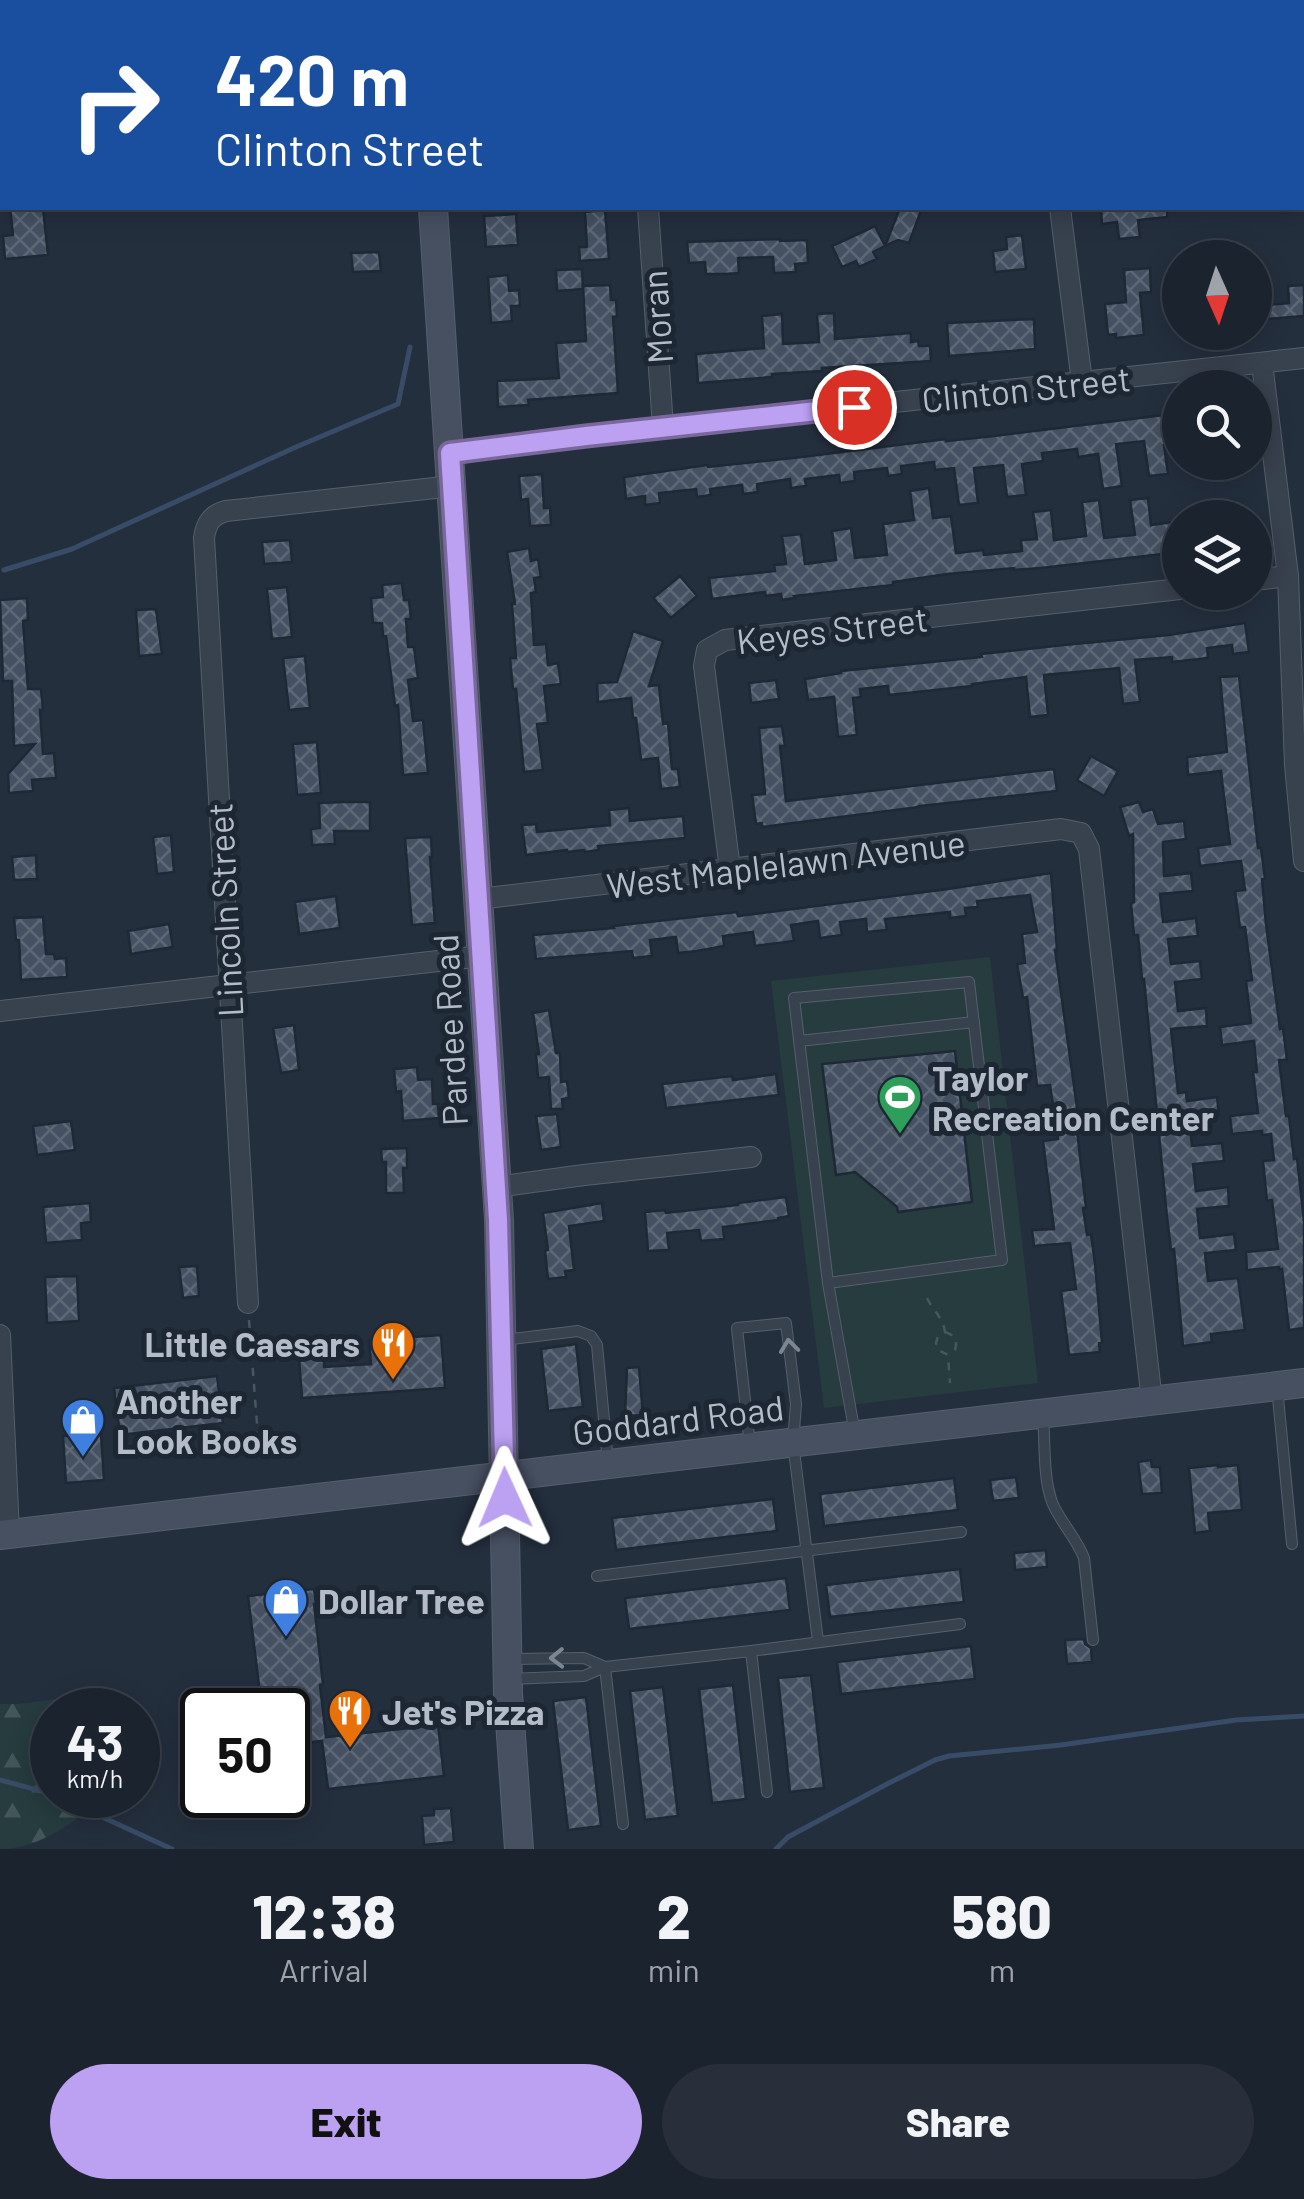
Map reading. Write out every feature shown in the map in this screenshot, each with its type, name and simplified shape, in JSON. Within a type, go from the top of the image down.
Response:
[{"type":"main road","name":"Pardee Road","points":[[434,210],[501,1278],[508,1669],[518,1849]]},
{"type":"main road","name":"Goddard Road","points":[[5,1534],[1290,1385]]},
{"type":"street","name":"Moran","points":[[648,210],[664,427]]},
{"type":"street","points":[[1060,210],[1082,382]]},
{"type":"street","name":"Clinton Street","points":[[450,453],[1304,358]]},
{"type":"street","points":[[1262,363],[1288,576],[1295,765],[1304,861]]},
{"type":"street","name":"Lincoln Street","points":[[248,1303],[206,527],[211,519],[226,511],[453,486]]},
{"type":"street","points":[[1272,578],[1288,576]]},
{"type":"street","name":"Keyes Street","points":[[730,869],[704,666],[707,650],[716,643],[1162,591]]},
{"type":"street","name":"West Maplelawn Avenue","points":[[479,900],[1061,829],[1081,832],[1087,842],[1152,1401]]},
{"type":"street","points":[[0,1011],[482,956]]},
{"type":"street","points":[[496,1187],[750,1156]]},
{"type":"street","points":[[0,1335],[5,1534]]},
{"type":"lane","points":[[828,1283],[1002,1260],[969,982],[794,998],[828,1283],[856,1436]]},
{"type":"lane","points":[[799,1040],[974,1022]]},
{"type":"lane","points":[[750,1448],[738,1328],[786,1322],[796,1404],[793,1443],[818,1641]]},
{"type":"lane","points":[[502,1340],[578,1331],[591,1336],[597,1346],[608,1464]]},
{"type":"lane","points":[[1290,1385],[1292,1544]]},
{"type":"lane","points":[[1043,1414],[1051,1498],[1084,1558],[1093,1640]]},
{"type":"lane","points":[[598,1576],[961,1532]]},
{"type":"lane","points":[[508,1669],[584,1676],[605,1667],[960,1624]]},
{"type":"lane","points":[[751,1651],[767,1792]]},
{"type":"lane","points":[[508,1669],[584,1658],[605,1667]]},
{"type":"lane","points":[[605,1667],[623,1824]]},
{"type":"path","points":[[927,1298],[942,1318],[945,1332]]},
{"type":"path","points":[[248,1303],[260,1463]]},
{"type":"path","points":[[945,1332],[938,1336],[936,1344],[938,1350],[948,1355]]},
{"type":"path","points":[[945,1332],[957,1341],[955,1350],[948,1355]]},
{"type":"path","points":[[948,1355],[950,1383]]},
{"type":"green space","name":"Taylor Recreation Center","points":[[990,957],[1038,1383],[824,1408],[771,981]]},
{"type":"green space","points":[[30,1703],[30,1818],[79,1818],[31,1844],[0,1849],[0,1704]]},
{"type":"building","points":[[10,210],[43,210],[48,255],[5,259],[3,236],[13,235]]},
{"type":"building","points":[[605,210],[609,259],[580,261],[579,247],[587,247],[585,212]]},
{"type":"building","points":[[899,210],[921,210],[909,243],[898,240],[885,246]]},
{"type":"building","points":[[1101,210],[1167,210],[1167,217],[1138,220],[1140,237],[1119,239],[1117,222],[1102,224]]},
{"type":"building","points":[[516,214],[518,245],[486,247],[484,216]]},
{"type":"building","points":[[875,226],[885,246],[873,252],[877,259],[859,267],[856,261],[842,267],[832,246]]},
{"type":"building","points":[[1022,235],[1026,269],[995,272],[993,251],[1007,249],[1006,237]]},
{"type":"building","points":[[807,240],[808,263],[795,264],[796,272],[774,273],[773,257],[738,258],[739,273],[706,274],[705,262],[689,263],[687,242]]},
{"type":"building","points":[[379,252],[381,271],[353,272],[351,253]]},
{"type":"building","points":[[1150,268],[1151,292],[1140,293],[1144,335],[1108,335],[1105,304],[1126,302],[1124,270]]},
{"type":"building","points":[[582,269],[583,289],[557,291],[556,270]]},
{"type":"building","points":[[508,275],[509,291],[519,290],[520,306],[511,306],[512,321],[491,323],[488,277]]},
{"type":"building","points":[[610,285],[611,300],[616,300],[617,316],[613,317],[618,393],[528,400],[529,405],[498,407],[497,381],[559,378],[556,343],[586,341],[583,286]]},
{"type":"building","points":[[1304,285],[1304,316],[1272,319],[1272,304],[1289,303],[1288,286]]},
{"type":"building","points":[[834,313],[835,339],[911,333],[911,342],[930,346],[931,361],[822,368],[698,383],[696,354],[764,348],[762,316],[782,314],[783,344],[819,342],[817,314]]},
{"type":"building","points":[[1034,319],[1035,349],[949,356],[947,323]]},
{"type":"building","points":[[1162,415],[1162,475],[1149,476],[1144,441],[1116,444],[1122,486],[1103,489],[1098,454],[1078,457],[1077,449],[1042,453],[1043,461],[1022,464],[1026,495],[1007,497],[1003,465],[974,468],[978,503],[959,505],[954,468],[935,470],[934,462],[901,466],[902,474],[888,476],[887,468],[854,472],[855,481],[840,483],[839,475],[805,479],[806,486],[791,488],[790,479],[757,484],[758,492],[743,494],[742,485],[710,489],[711,495],[697,497],[696,489],[659,493],[660,503],[645,505],[645,496],[626,499],[624,477]]},
{"type":"building","points":[[542,474],[544,508],[550,508],[551,525],[530,526],[528,499],[521,500],[519,476]]},
{"type":"building","points":[[929,488],[933,518],[951,516],[956,553],[983,550],[984,555],[1022,551],[1021,540],[1037,539],[1033,512],[1051,510],[1054,540],[1086,536],[1082,502],[1099,500],[1104,538],[1135,535],[1130,500],[1148,498],[1151,525],[1162,523],[1162,554],[947,574],[782,600],[781,594],[766,596],[765,592],[712,599],[709,578],[775,571],[774,565],[786,564],[782,536],[801,534],[805,564],[836,560],[832,531],[851,528],[855,558],[887,555],[883,524],[914,520],[910,491]]},
{"type":"building","points":[[290,540],[292,562],[264,564],[262,542]]},
{"type":"building","points":[[529,548],[531,561],[538,559],[541,577],[534,578],[536,592],[531,593],[534,645],[546,644],[548,665],[558,663],[561,684],[544,686],[548,723],[537,724],[543,770],[524,772],[510,658],[516,658],[515,604],[507,552]]},
{"type":"building","points":[[680,576],[697,596],[671,618],[653,598]]},
{"type":"building","points":[[402,583],[411,619],[406,619],[408,647],[414,647],[418,678],[408,680],[413,721],[423,720],[428,773],[403,775],[398,705],[395,706],[386,636],[382,623],[373,623],[371,598],[383,597],[382,585]]},
{"type":"building","points":[[287,587],[292,637],[272,639],[267,589]]},
{"type":"building","points":[[27,598],[28,620],[23,621],[28,689],[41,689],[43,754],[54,753],[56,778],[32,780],[33,791],[9,793],[8,774],[35,744],[14,746],[12,681],[3,681],[0,600]]},
{"type":"building","points":[[156,609],[162,654],[139,656],[136,610]]},
{"type":"building","points":[[1245,623],[1249,652],[1233,654],[1232,645],[1207,648],[1208,658],[1172,662],[1172,657],[1135,660],[1140,702],[1123,704],[1119,668],[1044,675],[1048,715],[1030,717],[1026,677],[889,695],[888,686],[860,689],[861,697],[853,698],[857,735],[838,737],[834,697],[808,700],[805,679],[841,671]]},
{"type":"building","points":[[633,631],[663,641],[649,686],[659,685],[663,724],[668,723],[672,769],[678,769],[680,787],[661,789],[658,758],[641,760],[631,698],[598,702],[597,683],[617,682]]},
{"type":"building","points":[[305,656],[310,708],[289,710],[283,658]]},
{"type":"building","points":[[1239,676],[1258,848],[1265,879],[1266,924],[1287,1060],[1279,1060],[1304,1221],[1304,1328],[1289,1330],[1282,1269],[1247,1270],[1246,1252],[1278,1249],[1263,1161],[1274,1160],[1271,1134],[1232,1134],[1230,1116],[1258,1113],[1254,1041],[1222,1045],[1220,1027],[1251,1023],[1246,981],[1252,980],[1245,927],[1240,928],[1235,891],[1245,890],[1241,861],[1200,866],[1198,848],[1230,844],[1221,771],[1188,775],[1187,757],[1227,752],[1220,677]]},
{"type":"building","points":[[776,680],[779,699],[751,703],[749,683]]},
{"type":"building","points":[[782,726],[785,746],[780,746],[786,801],[1054,769],[1057,791],[762,827],[762,823],[756,824],[752,795],[765,794],[759,728]]},
{"type":"building","points":[[317,742],[321,793],[297,795],[293,744]]},
{"type":"building","points":[[1091,756],[1118,771],[1104,796],[1077,780]]},
{"type":"building","points":[[370,802],[370,831],[334,831],[335,844],[312,845],[311,829],[320,828],[319,803]]},
{"type":"building","points":[[1139,802],[1143,812],[1153,809],[1158,824],[1184,821],[1186,839],[1163,842],[1164,876],[1191,873],[1193,891],[1160,894],[1163,922],[1196,918],[1198,936],[1168,939],[1171,964],[1200,961],[1202,979],[1175,982],[1178,1011],[1206,1008],[1207,1026],[1171,1029],[1178,1093],[1186,1092],[1187,1101],[1217,1097],[1219,1115],[1189,1118],[1192,1146],[1222,1143],[1224,1161],[1193,1164],[1196,1191],[1228,1187],[1229,1206],[1197,1209],[1200,1238],[1234,1234],[1236,1250],[1205,1253],[1208,1281],[1238,1278],[1245,1330],[1211,1334],[1212,1342],[1183,1346],[1144,979],[1138,935],[1134,935],[1133,834],[1129,836],[1120,807]]},
{"type":"building","points":[[629,808],[630,821],[683,816],[685,838],[598,846],[599,850],[585,852],[526,855],[522,825],[536,824],[537,832],[610,825],[609,810]]},
{"type":"building","points":[[171,835],[174,872],[157,874],[153,837]]},
{"type":"building","points":[[431,837],[435,923],[412,925],[405,838]]},
{"type":"building","points":[[36,855],[37,879],[14,880],[12,857]]},
{"type":"building","points":[[1051,873],[1055,950],[1080,1129],[1077,1130],[1083,1208],[1095,1264],[1100,1352],[1069,1355],[1061,1291],[1076,1289],[1070,1243],[1034,1246],[1032,1230],[1054,1229],[1043,1141],[1058,1139],[1050,1085],[1037,1086],[1027,997],[1023,998],[1017,964],[1025,963],[1022,934],[1037,932],[1030,895],[977,901],[978,907],[965,908],[966,916],[950,918],[950,912],[885,919],[887,930],[867,932],[866,919],[840,922],[842,935],[820,938],[818,921],[791,925],[794,941],[755,946],[753,932],[723,936],[724,946],[678,953],[676,937],[650,940],[652,956],[633,958],[632,951],[536,959],[533,935],[737,912],[738,916]]},
{"type":"building","points":[[336,896],[340,928],[299,934],[295,902]]},
{"type":"building","points":[[43,917],[46,954],[54,954],[55,959],[66,958],[67,977],[21,980],[14,918]]},
{"type":"building","points":[[169,924],[173,947],[131,954],[128,931]]},
{"type":"building","points":[[549,1010],[556,1053],[560,1053],[561,1082],[567,1081],[569,1098],[562,1099],[563,1109],[551,1109],[549,1077],[538,1078],[533,1013]]},
{"type":"building","points":[[294,1025],[299,1070],[281,1073],[273,1028]]},
{"type":"building","points":[[955,1051],[972,1202],[898,1212],[855,1172],[836,1175],[822,1064]]},
{"type":"building","points":[[417,1067],[418,1080],[432,1079],[433,1104],[438,1104],[439,1118],[403,1121],[401,1091],[396,1092],[394,1069]]},
{"type":"building","points":[[776,1074],[779,1095],[666,1108],[662,1084]]},
{"type":"building","points":[[557,1114],[561,1147],[541,1150],[536,1116]]},
{"type":"building","points":[[71,1121],[75,1150],[37,1155],[33,1126]]},
{"type":"building","points":[[407,1148],[404,1193],[386,1193],[386,1162],[382,1162],[381,1149]]},
{"type":"building","points":[[786,1197],[789,1216],[723,1227],[724,1239],[701,1241],[699,1230],[667,1233],[669,1250],[648,1251],[645,1212],[666,1213]]},
{"type":"building","points":[[90,1203],[91,1222],[81,1223],[82,1240],[46,1243],[43,1207]]},
{"type":"building","points":[[602,1203],[604,1221],[569,1226],[574,1270],[565,1271],[566,1277],[548,1279],[543,1213]]},
{"type":"building","points":[[197,1266],[199,1296],[183,1298],[179,1267]]},
{"type":"building","points":[[77,1276],[79,1321],[47,1323],[45,1277]]},
{"type":"building","points":[[441,1335],[445,1388],[302,1398],[298,1345],[323,1343],[324,1367],[371,1364],[369,1340]]},
{"type":"building","points":[[576,1344],[583,1407],[548,1411],[541,1349]]},
{"type":"building","points":[[639,1367],[643,1415],[625,1416],[627,1368]]},
{"type":"building","points":[[217,1376],[223,1423],[120,1435],[114,1388]]},
{"type":"building","name":"Another Look Books","points":[[101,1434],[104,1480],[66,1483],[63,1436]]},
{"type":"building","points":[[1151,1460],[1152,1467],[1160,1467],[1162,1493],[1142,1494],[1138,1462]]},
{"type":"building","points":[[1238,1465],[1242,1510],[1208,1513],[1210,1531],[1195,1533],[1189,1468]]},
{"type":"building","points":[[1016,1477],[1019,1498],[993,1501],[990,1480]]},
{"type":"building","points":[[954,1478],[958,1510],[824,1526],[820,1494]]},
{"type":"building","points":[[773,1499],[777,1531],[616,1550],[612,1518]]},
{"type":"building","points":[[1046,1550],[1047,1567],[1015,1570],[1014,1553]]},
{"type":"building","points":[[960,1569],[964,1602],[830,1617],[826,1585]]},
{"type":"building","points":[[786,1578],[790,1610],[629,1629],[625,1598]]},
{"type":"building","points":[[314,1589],[326,1737],[438,1725],[444,1776],[328,1789],[322,1741],[310,1742],[310,1688],[259,1688],[248,1596]]},
{"type":"building","points":[[1084,1639],[1091,1648],[1092,1662],[1067,1664],[1065,1640]]},
{"type":"building","points":[[971,1646],[975,1679],[841,1694],[837,1662]]},
{"type":"building","points":[[811,1675],[824,1788],[790,1792],[778,1678]]},
{"type":"building","points":[[733,1685],[746,1799],[712,1803],[699,1689]]},
{"type":"building","points":[[663,1687],[678,1816],[645,1820],[630,1691]]},
{"type":"building","points":[[586,1697],[601,1826],[568,1830],[553,1701]]},
{"type":"building","points":[[451,1808],[454,1842],[424,1845],[422,1816],[434,1815],[434,1809]]},
{"type":"waterway","points":[[4,570],[72,549],[398,404],[410,347]]},
{"type":"waterway","points":[[776,1849],[788,1837],[949,1756],[1061,1745],[1236,1720],[1304,1716]]},
{"type":"waterway","points":[[0,1780],[30,1788]]},
{"type":"waterway","points":[[104,1818],[172,1849]]},
{"type":"place","name":"Taylor Recreation Center","points":[[900,1135]]},
{"type":"place","name":"Little Caesars","points":[[393,1381]]},
{"type":"place","name":"Another Look Books","points":[[83,1458]]},
{"type":"place","name":"Dollar Tree","points":[[286,1638]]},
{"type":"place","name":"Jet's Pizza","points":[[350,1749]]},
{"type":"route","points":[[505,1498],[498,1220],[450,453],[854,407]]}]
